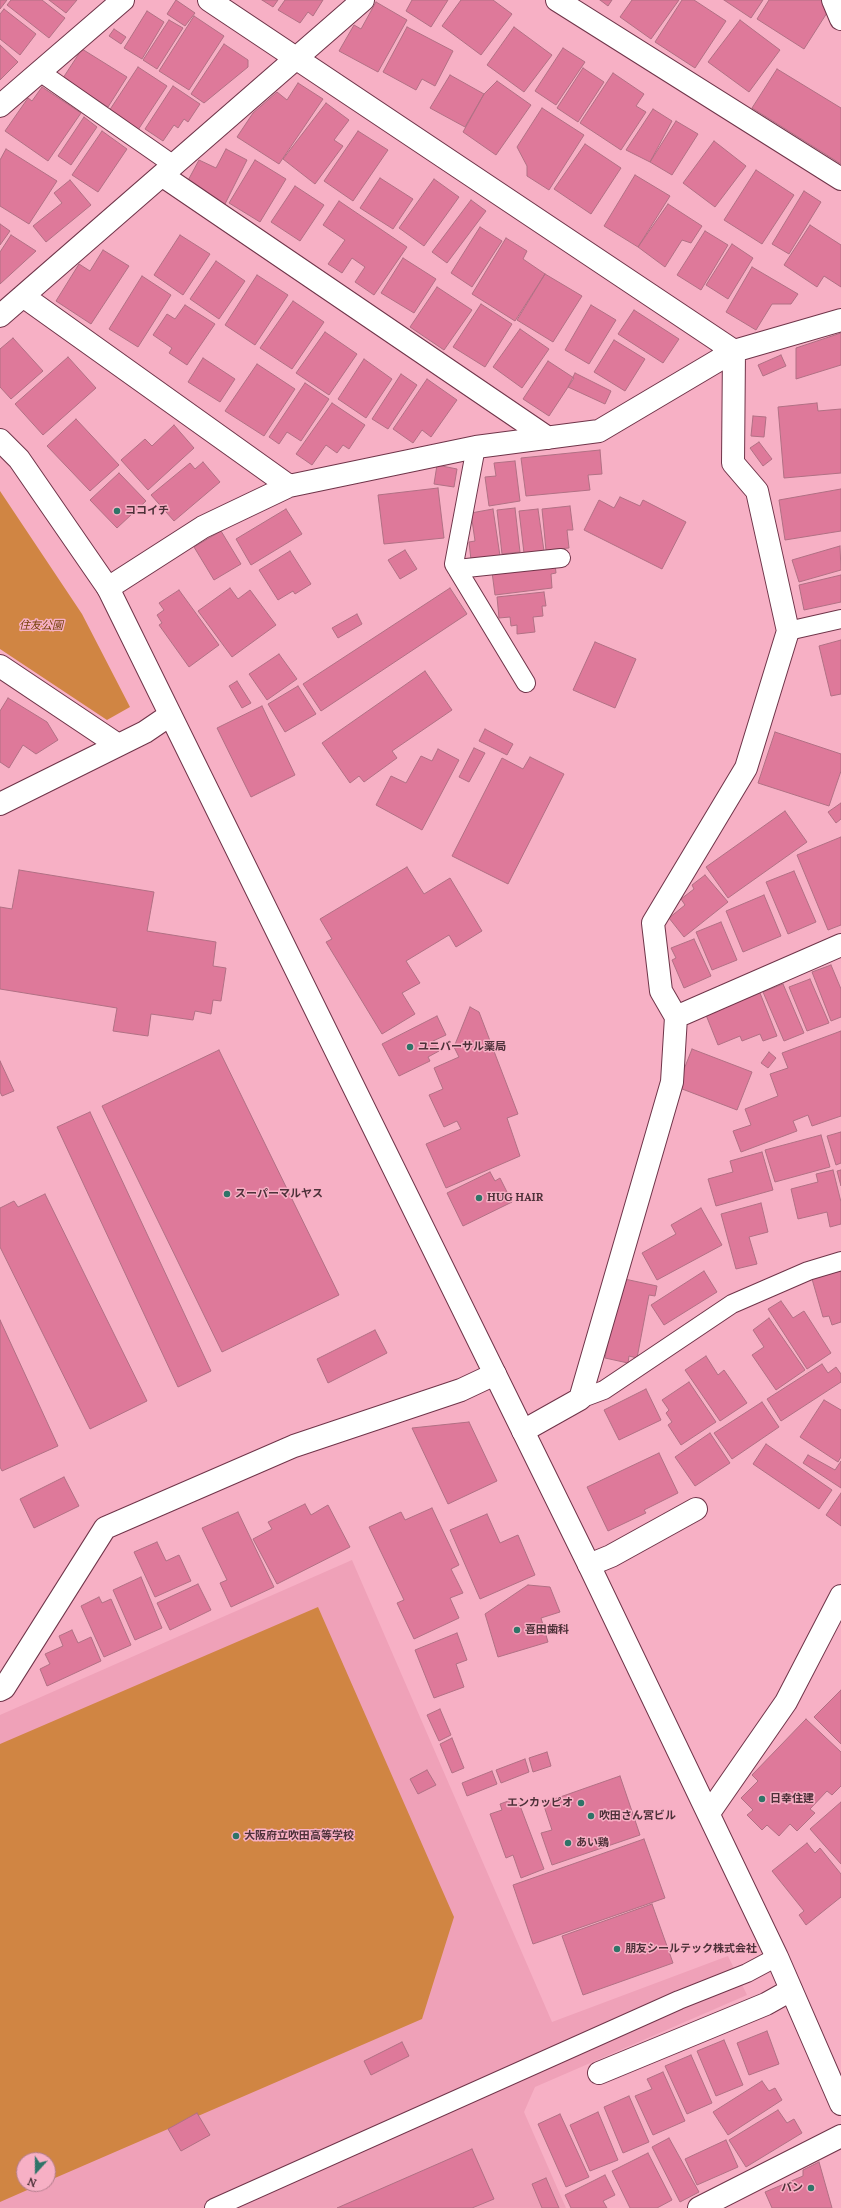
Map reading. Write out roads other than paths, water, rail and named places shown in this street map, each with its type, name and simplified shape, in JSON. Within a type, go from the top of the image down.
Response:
[{"type":"street","points":[[0,106],[123,0]]},
{"type":"street","points":[[209,0],[734,351]]},
{"type":"street","points":[[0,316],[168,171],[295,58],[364,0]]},
{"type":"street","points":[[557,0],[841,179]]},
{"type":"street","points":[[833,0],[841,19]]},
{"type":"street","points":[[168,171],[548,438]]},
{"type":"street","points":[[23,296],[289,486]]},
{"type":"street","points":[[108,588],[203,527],[289,486],[476,447],[599,431],[734,351],[841,320]]},
{"type":"street","points":[[523,1431],[580,1399],[672,1082],[676,1017],[661,992],[653,923],[746,768],[788,631],[757,491],[733,463],[734,351]]},
{"type":"street","points":[[0,440],[19,459],[108,588],[589,1565],[709,1813],[777,1957],[841,2104]]},
{"type":"street","points":[[0,666],[118,745]]},
{"type":"street","points":[[0,804],[145,732],[170,715]]},
{"type":"street","points":[[676,1017],[841,944]]},
{"type":"street","points":[[0,1690],[4,1688],[105,1528],[294,1446],[461,1390],[495,1374]]},
{"type":"street","points":[[589,1565],[611,1556],[696,1509]]},
{"type":"street","points":[[709,1813],[786,1702],[841,1596]]},
{"type":"street","points":[[599,2073],[766,2004],[791,1990]]},
{"type":"street","points":[[699,2208],[825,2146],[841,2136]]},
{"type":"lane","points":[[40,72],[168,171]]},
{"type":"lane","points":[[476,447],[454,564],[526,683]]},
{"type":"lane","points":[[457,569],[561,558]]},
{"type":"lane","points":[[788,631],[841,619]]},
{"type":"lane","points":[[580,1399],[604,1390],[732,1304],[808,1271],[841,1261]]},
{"type":"lane","points":[[214,2208],[679,2000],[748,1973],[777,1957]]},
{"type":"place","name":"ココイチ","points":[[117,511]]},
{"type":"place","name":"ユニバーサル薬局","points":[[410,1047]]},
{"type":"place","name":"スーパーマルヤス","points":[[227,1194]]},
{"type":"place","name":"HUG HAIR","points":[[479,1198]]},
{"type":"place","name":"喜田歯科","points":[[517,1630]]},
{"type":"place","name":"日幸住建","points":[[762,1799]]},
{"type":"place","name":"エンカッピオ","points":[[581,1803]]},
{"type":"place","name":"吹田さん宮ビル","points":[[591,1816]]},
{"type":"place","name":"大阪府立吹田高等学校","points":[[236,1836]]},
{"type":"place","name":"あい鶏","points":[[568,1843]]},
{"type":"place","name":"朋友シールテック株式会社","points":[[617,1949]]},
{"type":"place","name":"バン","points":[[811,2188]]},
{"type":"park label","name":"住友公園","points":[[41,626]]}]
